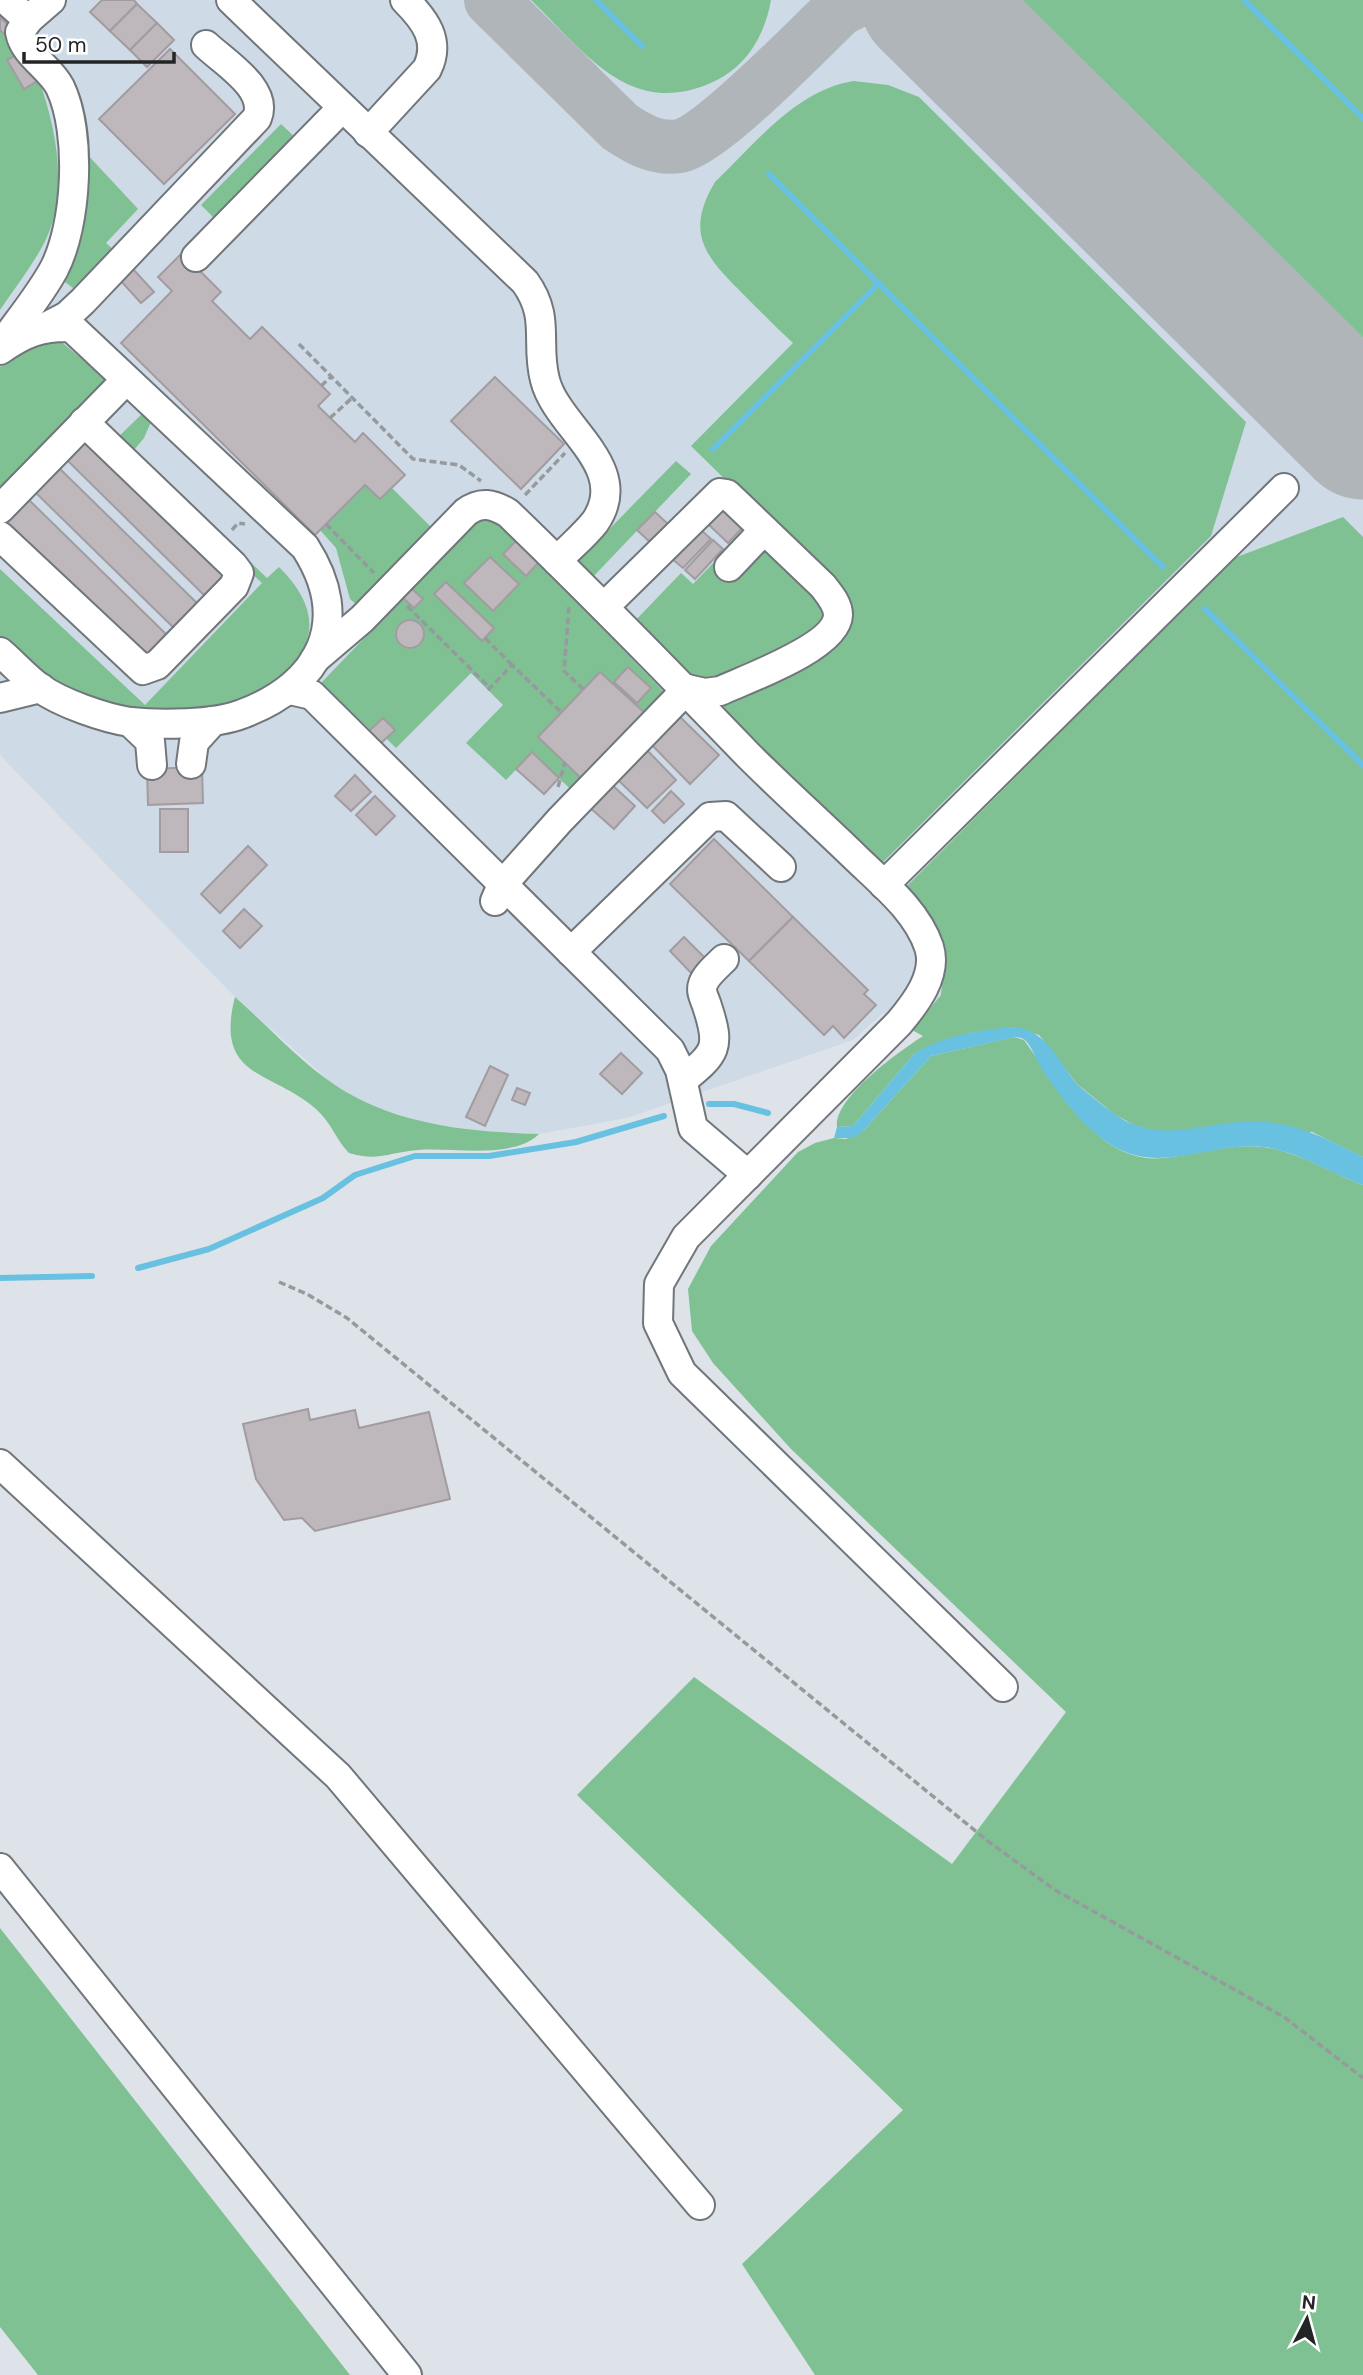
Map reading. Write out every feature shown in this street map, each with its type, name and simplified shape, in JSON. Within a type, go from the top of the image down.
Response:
[{"type":"street","points":[[6,0],[28,20]]},
{"type":"street","points":[[0,348],[54,270],[65,240],[72,196],[74,146],[70,118],[60,86],[22,42],[20,32],[28,20],[51,0]]},
{"type":"street","points":[[231,0],[524,282],[535,296],[541,313],[544,377],[550,397],[599,462],[604,481],[603,501],[595,522],[564,568]]},
{"type":"street","points":[[368,133],[427,69],[433,57],[431,35],[425,22],[405,0]]},
{"type":"street","points":[[0,348],[22,333],[48,326],[67,316],[92,293],[257,118],[261,105],[255,92],[206,45]]},
{"type":"street","points":[[196,257],[342,108]]},
{"type":"street","points":[[48,326],[71,327],[305,547],[320,570],[328,615],[323,643],[306,679]]},
{"type":"street","points":[[0,509],[127,380]]},
{"type":"street","points":[[0,536],[143,670],[157,665],[234,586],[239,573],[233,565],[84,422]]},
{"type":"street","points":[[884,885],[1284,488]]},
{"type":"street","points":[[604,607],[717,494],[727,494],[823,586],[834,601],[838,615],[835,625],[813,647],[720,691],[705,693],[688,689]]},
{"type":"street","points":[[0,652],[41,688],[85,709],[131,722],[213,721],[241,715],[306,679],[475,506],[496,506],[508,513],[688,689],[748,755],[884,885],[922,929],[931,951],[928,974],[920,997],[899,1023],[686,1237],[659,1284],[658,1323],[681,1373],[1003,1687]]},
{"type":"street","points":[[729,567],[764,530]]},
{"type":"street","points":[[306,679],[402,769],[499,893],[571,952],[670,1050],[683,1080],[693,1128],[748,1175]]},
{"type":"street","points":[[0,698],[41,688]]},
{"type":"street","points":[[499,893],[688,689]]},
{"type":"street","points":[[191,764],[194,742],[213,721]]},
{"type":"street","points":[[131,722],[150,741],[152,765]]},
{"type":"street","points":[[571,952],[710,817],[726,816],[781,867]]},
{"type":"street","points":[[683,1080],[709,1059],[715,1047],[716,1031],[702,990],[703,982],[724,959]]},
{"type":"street","points":[[0,1464],[338,1776],[700,2205]]},
{"type":"street","points":[[0,1868],[407,2375]]},
{"type":"path","points":[[299,344],[412,459],[459,465],[468,469],[485,485]]},
{"type":"path","points":[[321,386],[331,377]]},
{"type":"path","points":[[330,418],[352,398]]},
{"type":"path","points":[[520,500],[580,438]]},
{"type":"path","points":[[564,568],[564,671],[583,690]]},
{"type":"path","points":[[485,638],[561,712]]},
{"type":"path","points":[[488,690],[513,665]]},
{"type":"path","points":[[279,1282],[347,1318],[1000,1850],[1055,1891],[1284,2017],[1363,2078]]},
{"type":"shaded area","points":[[0,0],[1363,0],[1363,1157],[1055,994],[924,1036],[883,1013],[853,1040],[627,1118],[539,1134],[483,1132],[417,1121],[369,1105],[333,1084],[235,997],[0,755]]},
{"type":"green space","points":[[531,0],[771,0],[759,36],[737,66],[715,81],[685,91],[659,93],[634,87],[612,75],[571,41]]},
{"type":"green space","points":[[1020,0],[1363,0],[1363,341]]},
{"type":"green space","points":[[10,27],[22,52],[7,61],[24,89],[39,80],[55,142],[58,186],[51,228],[42,247],[0,310],[0,30]]},
{"type":"green space","points":[[854,81],[888,85],[919,97],[1246,422],[1211,536],[877,868],[750,747],[755,741],[721,707],[719,702],[819,649],[834,586],[691,446],[793,343],[730,281],[710,256],[700,231],[706,200],[715,182],[778,120],[814,95],[833,86]]},
{"type":"green space","points":[[281,124],[299,141],[218,222],[201,205]]},
{"type":"green space","points":[[85,152],[138,209],[106,243],[116,252],[73,288],[65,282]]},
{"type":"green space","points":[[59,340],[106,379],[0,491],[0,367],[35,341]]},
{"type":"green space","points":[[143,413],[151,422],[144,438],[134,450],[267,578],[279,567],[292,582],[307,610],[307,638],[301,652],[276,679],[241,703],[214,710],[185,713],[142,711],[111,705],[59,683],[0,637],[0,569],[145,705],[262,583],[113,442]]},
{"type":"green space","points":[[676,461],[691,474],[591,579],[575,564]]},
{"type":"green space","points":[[365,485],[380,499],[392,488],[433,529],[356,604],[350,599],[336,548],[320,530]]},
{"type":"green space","points":[[1343,517],[1363,537],[1363,1157],[1312,1132],[1163,1133],[1136,1126],[1114,1114],[1077,1084],[1039,1035],[1012,1027],[970,1033],[915,1053],[853,1126],[837,1127],[839,1115],[857,1089],[885,1063],[923,1036],[912,1030],[941,995],[944,957],[903,890],[1234,558]]},
{"type":"green space","points":[[480,518],[493,519],[505,527],[665,693],[579,797],[532,753],[506,780],[466,743],[503,705],[471,673],[396,748],[386,738],[383,718],[370,730],[321,683]],"holes":[[[600,672],[646,714],[538,737]]]},
{"type":"green space","points":[[747,528],[823,599],[827,624],[720,683],[695,678],[632,624],[681,573],[693,584]]},
{"type":"green space","points":[[235,997],[309,1065],[358,1099],[407,1118],[433,1124],[539,1134],[528,1142],[498,1150],[418,1150],[376,1157],[349,1153],[320,1113],[303,1099],[253,1071],[241,1060],[233,1045],[231,1025]]},
{"type":"green space","points":[[1014,1037],[1024,1040],[1081,1118],[1099,1136],[1118,1149],[1139,1157],[1163,1158],[1225,1148],[1263,1147],[1301,1158],[1363,1185],[1363,2375],[815,2375],[742,2264],[903,2110],[577,1795],[694,1677],[952,1864],[1066,1712],[791,1449],[713,1363],[692,1331],[688,1289],[711,1246],[798,1152],[815,1143],[834,1138],[846,1139],[864,1130],[931,1056]]},
{"type":"green space","points":[[0,1928],[350,2375],[38,2375],[0,2327]]},
{"type":"water","points":[[1012,1027],[1024,1029],[1043,1040],[1077,1084],[1128,1122],[1161,1130],[1245,1122],[1290,1126],[1315,1134],[1363,1157],[1363,1185],[1301,1158],[1264,1147],[1245,1146],[1150,1158],[1131,1154],[1113,1146],[1084,1122],[1051,1082],[1028,1043],[1015,1037],[931,1056],[864,1130],[854,1138],[834,1138],[837,1127],[853,1126],[915,1053],[937,1042],[962,1035]]},
{"type":"building","points":[[102,0],[134,0],[137,4],[110,31],[90,12]]},
{"type":"building","points":[[137,4],[157,23],[130,50],[110,31]]},
{"type":"building","points":[[0,17],[10,27],[4,34],[0,30]]},
{"type":"building","points":[[157,23],[174,40],[147,67],[130,50]]},
{"type":"building","points":[[170,49],[235,114],[164,184],[99,119]]},
{"type":"building","points":[[22,52],[39,80],[24,89],[7,60]]},
{"type":"building","points":[[182,253],[221,292],[212,301],[250,339],[262,327],[330,394],[318,406],[355,442],[363,433],[405,475],[380,499],[365,485],[315,535],[121,343],[172,291],[158,277]]},
{"type":"building","points":[[133,269],[154,292],[141,303],[120,280]]},
{"type":"building","points":[[495,377],[564,444],[521,489],[451,421]]},
{"type":"building","points":[[90,435],[233,576],[209,600],[66,459]]},
{"type":"building","points":[[57,466],[201,607],[177,631],[33,490]]},
{"type":"building","points":[[26,497],[170,638],[146,662],[2,521]]},
{"type":"building","points":[[724,506],[745,525],[728,543],[707,523]]},
{"type":"building","points":[[655,512],[670,526],[652,544],[637,530]]},
{"type":"building","points":[[700,529],[711,539],[683,568],[672,559]]},
{"type":"building","points":[[713,540],[723,549],[695,579],[685,570]]},
{"type":"building","points":[[516,541],[538,563],[526,576],[503,554]]},
{"type":"building","points":[[490,557],[519,584],[493,611],[464,583]]},
{"type":"building","points":[[446,582],[494,628],[482,641],[434,594]]},
{"type":"building","points":[[411,588],[423,599],[414,608],[402,597]]},
{"type":"building","points":[[410,620],[420,624],[424,634],[420,644],[410,648],[400,644],[396,634],[400,624]]},
{"type":"building","points":[[628,667],[651,688],[637,703],[614,682]]},
{"type":"building","points":[[600,672],[646,714],[583,780],[538,737]]},
{"type":"building","points":[[675,712],[719,755],[690,784],[647,740]]},
{"type":"building","points":[[383,718],[395,730],[380,744],[368,732]]},
{"type":"building","points":[[644,747],[676,780],[647,808],[614,776]]},
{"type":"building","points":[[532,752],[559,778],[544,794],[516,769]]},
{"type":"building","points":[[202,767],[203,803],[148,805],[147,769]]},
{"type":"building","points":[[355,775],[371,792],[351,811],[335,796]]},
{"type":"building","points":[[610,783],[635,806],[614,829],[588,806]]},
{"type":"building","points":[[671,791],[684,804],[664,823],[652,811]]},
{"type":"building","points":[[375,796],[395,816],[376,835],[356,815]]},
{"type":"building","points":[[160,809],[188,809],[188,852],[160,852]]},
{"type":"building","points":[[714,839],[793,917],[749,961],[670,884]]},
{"type":"building","points":[[248,846],[267,865],[220,913],[201,894]]},
{"type":"building","points":[[244,909],[262,926],[240,948],[223,931]]},
{"type":"building","points":[[793,917],[868,990],[864,994],[876,1005],[844,1038],[833,1026],[824,1035],[749,961]]},
{"type":"building","points":[[684,937],[711,964],[696,978],[670,951]]},
{"type":"building","points":[[621,1053],[642,1073],[622,1094],[600,1074]]},
{"type":"building","points":[[490,1066],[508,1075],[485,1126],[466,1117]]},
{"type":"building","points":[[517,1088],[530,1093],[525,1105],[512,1100]]},
{"type":"building","points":[[308,1409],[310,1420],[355,1410],[359,1428],[429,1412],[450,1499],[315,1531],[302,1518],[284,1520],[256,1479],[243,1424]]},
{"type":"waterway","points":[[596,0],[642,46]]},
{"type":"waterway","points":[[1244,0],[1363,118]]},
{"type":"waterway","points":[[769,174],[1163,567]]},
{"type":"waterway","points":[[713,449],[879,283]]},
{"type":"waterway","points":[[1205,609],[1363,765]]},
{"type":"waterway","points":[[709,1104],[734,1104],[768,1113]]},
{"type":"waterway","points":[[138,1268],[209,1249],[323,1198],[355,1175],[415,1156],[489,1156],[576,1142],[664,1116]]},
{"type":"waterway","points":[[0,1278],[92,1276]]},
{"type":"taxiway","points":[[491,0],[620,127],[648,142],[672,147],[695,139],[715,125],[840,9],[858,0]]},
{"type":"runway","points":[[927,0],[1363,432]]}]
